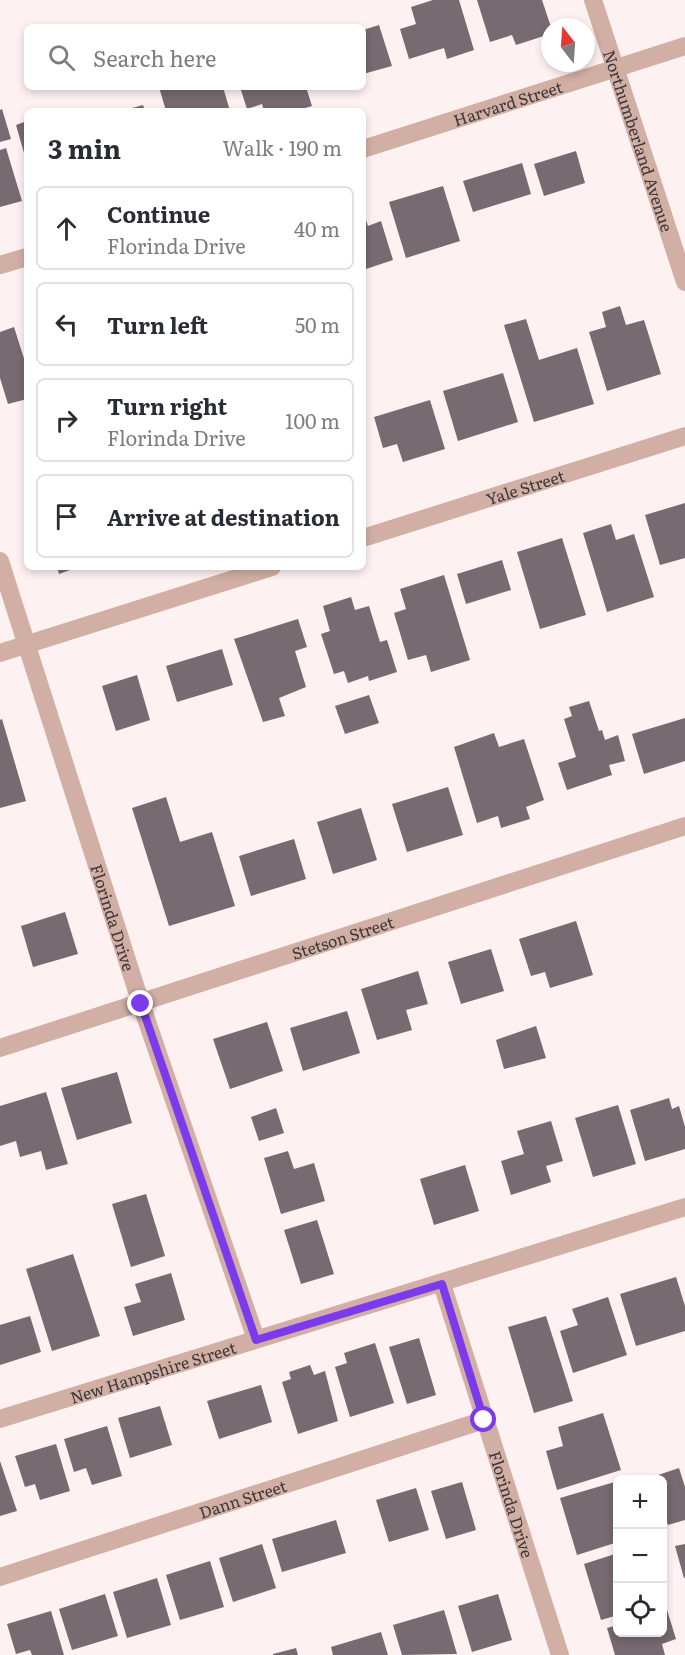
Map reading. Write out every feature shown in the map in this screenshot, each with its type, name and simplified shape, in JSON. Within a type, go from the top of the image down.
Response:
[{"type":"street","name":"Northumberland Avenue","points":[[593,0],[685,282]]},
{"type":"street","name":"Harvard Street","points":[[366,148],[685,46]]},
{"type":"street","points":[[0,265],[24,258]]},
{"type":"street","name":"Yale Street","points":[[366,537],[685,436]]},
{"type":"street","name":"Florinda Drive","points":[[0,561],[141,1004],[256,1340]]},
{"type":"street","points":[[0,653],[263,570]]},
{"type":"street","name":"Stetson Street","points":[[0,1048],[685,826]]},
{"type":"street","name":"New Hampshire Street","points":[[0,1419],[685,1207]]},
{"type":"street","name":"Florinda Drive","points":[[442,1284],[561,1655]]},
{"type":"street","name":"Dann Street","points":[[0,1577],[484,1420]]},
{"type":"building","points":[[433,0],[459,0],[474,50],[447,59],[444,48],[409,59],[400,29],[416,24],[411,7]]},
{"type":"building","points":[[477,0],[542,0],[548,18],[541,18],[541,37],[516,45],[512,35],[490,42]]},
{"type":"building","points":[[379,25],[392,66],[366,73],[366,29]]},
{"type":"building","points":[[160,90],[224,90],[229,108],[165,108]]},
{"type":"building","points":[[241,90],[307,90],[312,106],[263,108],[262,104],[247,108]]},
{"type":"building","points":[[2,109],[11,139],[0,142],[0,110]]},
{"type":"building","points":[[24,122],[24,153],[16,125]]},
{"type":"building","points":[[6,148],[22,201],[0,207],[0,150]]},
{"type":"building","points":[[576,151],[585,183],[544,196],[534,164]]},
{"type":"building","points":[[522,163],[531,194],[473,212],[463,181]]},
{"type":"building","points":[[443,186],[460,241],[406,258],[389,202]]},
{"type":"building","points":[[366,220],[368,226],[381,221],[393,260],[366,269]]},
{"type":"building","points":[[620,306],[626,325],[644,320],[661,374],[607,391],[589,332],[606,327],[602,312]]},
{"type":"building","points":[[526,319],[539,360],[577,348],[594,404],[534,422],[504,325]]},
{"type":"building","points":[[14,327],[24,359],[24,400],[8,404],[0,378],[0,332]]},
{"type":"building","points":[[503,373],[518,422],[458,441],[443,391]]},
{"type":"building","points":[[430,400],[445,449],[403,462],[397,444],[383,448],[374,417]]},
{"type":"building","points":[[685,503],[685,558],[660,565],[645,515]]},
{"type":"building","points":[[611,524],[616,540],[634,534],[654,597],[607,612],[583,533]]},
{"type":"building","points":[[562,538],[586,615],[540,629],[517,552]]},
{"type":"building","points":[[502,560],[511,590],[466,604],[457,574]]},
{"type":"building","points":[[58,570],[70,570],[59,574]]},
{"type":"building","points":[[444,575],[470,660],[431,672],[426,655],[408,660],[394,613],[406,609],[400,589]]},
{"type":"building","points":[[351,597],[355,610],[369,606],[380,642],[387,640],[397,672],[369,681],[368,676],[348,683],[344,671],[334,674],[321,634],[330,631],[323,606]]},
{"type":"building","points":[[298,619],[307,647],[295,651],[306,687],[279,698],[285,716],[263,722],[234,639]]},
{"type":"building","points":[[222,649],[233,685],[177,702],[166,666]]},
{"type":"building","points":[[137,675],[150,720],[116,731],[102,686]]},
{"type":"building","points":[[369,695],[379,723],[345,734],[335,706]]},
{"type":"building","points":[[589,701],[599,731],[602,730],[605,740],[618,735],[625,761],[609,765],[612,775],[567,790],[558,763],[576,757],[564,719],[572,716],[569,707]]},
{"type":"building","points":[[685,718],[685,761],[644,774],[632,734]]},
{"type":"building","points":[[2,719],[26,801],[0,808],[0,720]]},
{"type":"building","points":[[494,733],[499,747],[524,739],[544,800],[526,807],[530,819],[501,828],[498,816],[477,823],[454,747]]},
{"type":"building","points":[[448,787],[463,835],[407,852],[392,804]]},
{"type":"building","points":[[166,797],[180,842],[212,832],[235,906],[169,926],[132,808]]},
{"type":"building","points":[[361,808],[377,860],[333,874],[317,822]]},
{"type":"building","points":[[294,839],[306,879],[251,896],[239,856]]},
{"type":"building","points":[[65,912],[78,954],[33,967],[21,926]]},
{"type":"building","points":[[576,921],[593,975],[550,988],[545,972],[531,976],[519,939]]},
{"type":"building","points":[[491,949],[504,991],[461,1004],[448,962]]},
{"type":"building","points":[[418,971],[428,1004],[406,1010],[412,1030],[377,1040],[361,989]]},
{"type":"building","points":[[347,1011],[360,1053],[303,1071],[290,1028]]},
{"type":"building","points":[[267,1022],[283,1071],[230,1089],[213,1039]]},
{"type":"building","points":[[536,1026],[546,1058],[504,1069],[496,1040]]},
{"type":"building","points":[[117,1072],[132,1123],[77,1140],[61,1088]]},
{"type":"building","points":[[46,1092],[68,1164],[46,1170],[41,1151],[20,1157],[16,1141],[0,1146],[0,1106]]},
{"type":"building","points":[[669,1098],[672,1109],[679,1106],[685,1127],[685,1149],[645,1161],[630,1110]]},
{"type":"building","points":[[618,1105],[636,1164],[593,1177],[575,1118]]},
{"type":"building","points":[[276,1108],[284,1133],[259,1141],[251,1117]]},
{"type":"building","points":[[551,1121],[563,1161],[546,1166],[551,1182],[511,1195],[501,1161],[524,1154],[517,1131]]},
{"type":"building","points":[[288,1151],[294,1169],[314,1163],[325,1201],[281,1214],[264,1158]]},
{"type":"building","points":[[465,1165],[479,1211],[434,1225],[420,1179]]},
{"type":"building","points":[[146,1194],[165,1256],[131,1267],[112,1204]]},
{"type":"building","points":[[317,1220],[334,1274],[301,1284],[284,1230]]},
{"type":"building","points":[[73,1254],[100,1336],[52,1351],[26,1269]]},
{"type":"building","points":[[171,1273],[185,1320],[133,1336],[124,1307],[141,1302],[135,1284]]},
{"type":"building","points":[[676,1277],[685,1306],[685,1331],[636,1346],[620,1294]]},
{"type":"building","points":[[608,1297],[627,1355],[573,1373],[560,1331],[578,1325],[572,1309]]},
{"type":"building","points":[[30,1316],[41,1352],[0,1365],[0,1325]]},
{"type":"building","points":[[546,1316],[573,1401],[534,1413],[508,1327]]},
{"type":"building","points":[[419,1338],[436,1395],[407,1404],[389,1347]]},
{"type":"building","points":[[375,1343],[394,1403],[350,1417],[335,1367],[347,1363],[344,1353]]},
{"type":"building","points":[[310,1365],[314,1375],[325,1371],[338,1421],[298,1434],[282,1382],[291,1379],[289,1372]]},
{"type":"building","points":[[261,1385],[272,1422],[219,1439],[207,1401]]},
{"type":"building","points":[[160,1406],[172,1445],[130,1458],[118,1418]]},
{"type":"building","points":[[603,1413],[621,1470],[557,1490],[546,1451],[563,1446],[558,1427]]},
{"type":"building","points":[[107,1426],[122,1476],[92,1485],[86,1468],[74,1472],[64,1439]]},
{"type":"building","points":[[56,1444],[70,1491],[40,1500],[35,1484],[25,1487],[15,1456]]},
{"type":"building","points":[[0,1461],[17,1511],[0,1516]]},
{"type":"building","points":[[679,1468],[685,1487],[685,1520],[668,1525],[667,1475],[658,1475]]},
{"type":"building","points":[[462,1482],[476,1530],[446,1539],[431,1491]]},
{"type":"building","points":[[613,1482],[613,1544],[577,1555],[560,1498]]},
{"type":"building","points":[[416,1488],[429,1530],[389,1542],[376,1500]]},
{"type":"building","points":[[336,1520],[346,1553],[282,1572],[272,1539]]},
{"type":"building","points":[[262,1544],[276,1588],[233,1602],[219,1558]]},
{"type":"building","points":[[685,1544],[685,1578],[684,1578],[675,1546]]},
{"type":"building","points":[[613,1555],[613,1616],[601,1620],[584,1564]]},
{"type":"building","points":[[210,1561],[224,1607],[180,1620],[166,1575]]},
{"type":"building","points":[[157,1578],[171,1625],[127,1638],[113,1592]]},
{"type":"building","points":[[105,1594],[118,1636],[72,1650],[59,1609]]},
{"type":"building","points":[[498,1594],[512,1640],[472,1652],[458,1606]]},
{"type":"building","points":[[444,1610],[457,1654],[402,1655],[393,1625]]},
{"type":"building","points":[[667,1610],[676,1639],[662,1644],[665,1655],[615,1655],[607,1628],[613,1626],[613,1637],[667,1637]]},
{"type":"building","points":[[51,1611],[64,1655],[32,1655],[30,1650],[16,1654],[7,1624]]},
{"type":"building","points":[[381,1632],[388,1655],[333,1655],[331,1647]]},
{"type":"building","points":[[296,1648],[298,1655],[273,1655],[273,1654]]},
{"type":"route","points":[[141,1004],[256,1340],[442,1284],[484,1420]]}]
